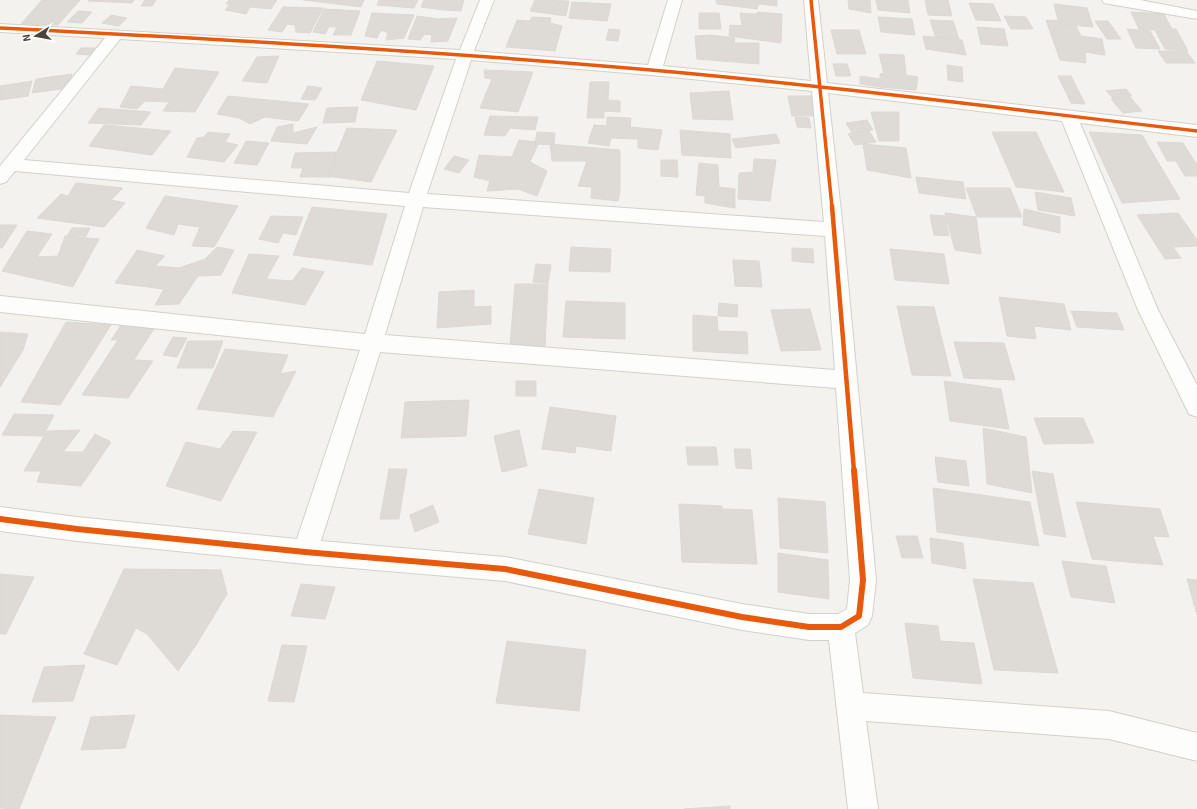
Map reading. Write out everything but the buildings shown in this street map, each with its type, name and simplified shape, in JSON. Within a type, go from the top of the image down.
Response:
[{"type":"street","points":[[305,552],[373,343],[415,200],[464,55],[487,0]]},
{"type":"street","points":[[654,70],[675,0]]},
{"type":"street","points":[[0,520],[305,552],[505,569],[742,616],[808,627],[841,627],[859,616],[864,580],[834,230],[818,88],[811,0]]},
{"type":"street","points":[[1109,0],[1197,15]]},
{"type":"street","points":[[0,28],[464,55],[654,70],[1197,132]]},
{"type":"street","points":[[5,171],[116,34]]},
{"type":"street","points":[[1069,117],[1148,310],[1197,407]]},
{"type":"street","points":[[5,171],[55,169],[415,200],[834,230]]},
{"type":"street","points":[[0,186],[55,169]]},
{"type":"street","points":[[0,304],[373,343],[846,380]]},
{"type":"street","points":[[841,627],[863,809]]},
{"type":"street","points":[[850,706],[1109,725],[1197,747]]},
{"type":"cycle path","points":[[0,519],[77,529],[305,552],[505,569],[742,617],[809,627],[841,627],[859,616],[863,580],[834,230],[811,0]]},
{"type":"cycle path","points":[[0,28],[326,46],[651,70],[856,91],[1197,131]]}]
